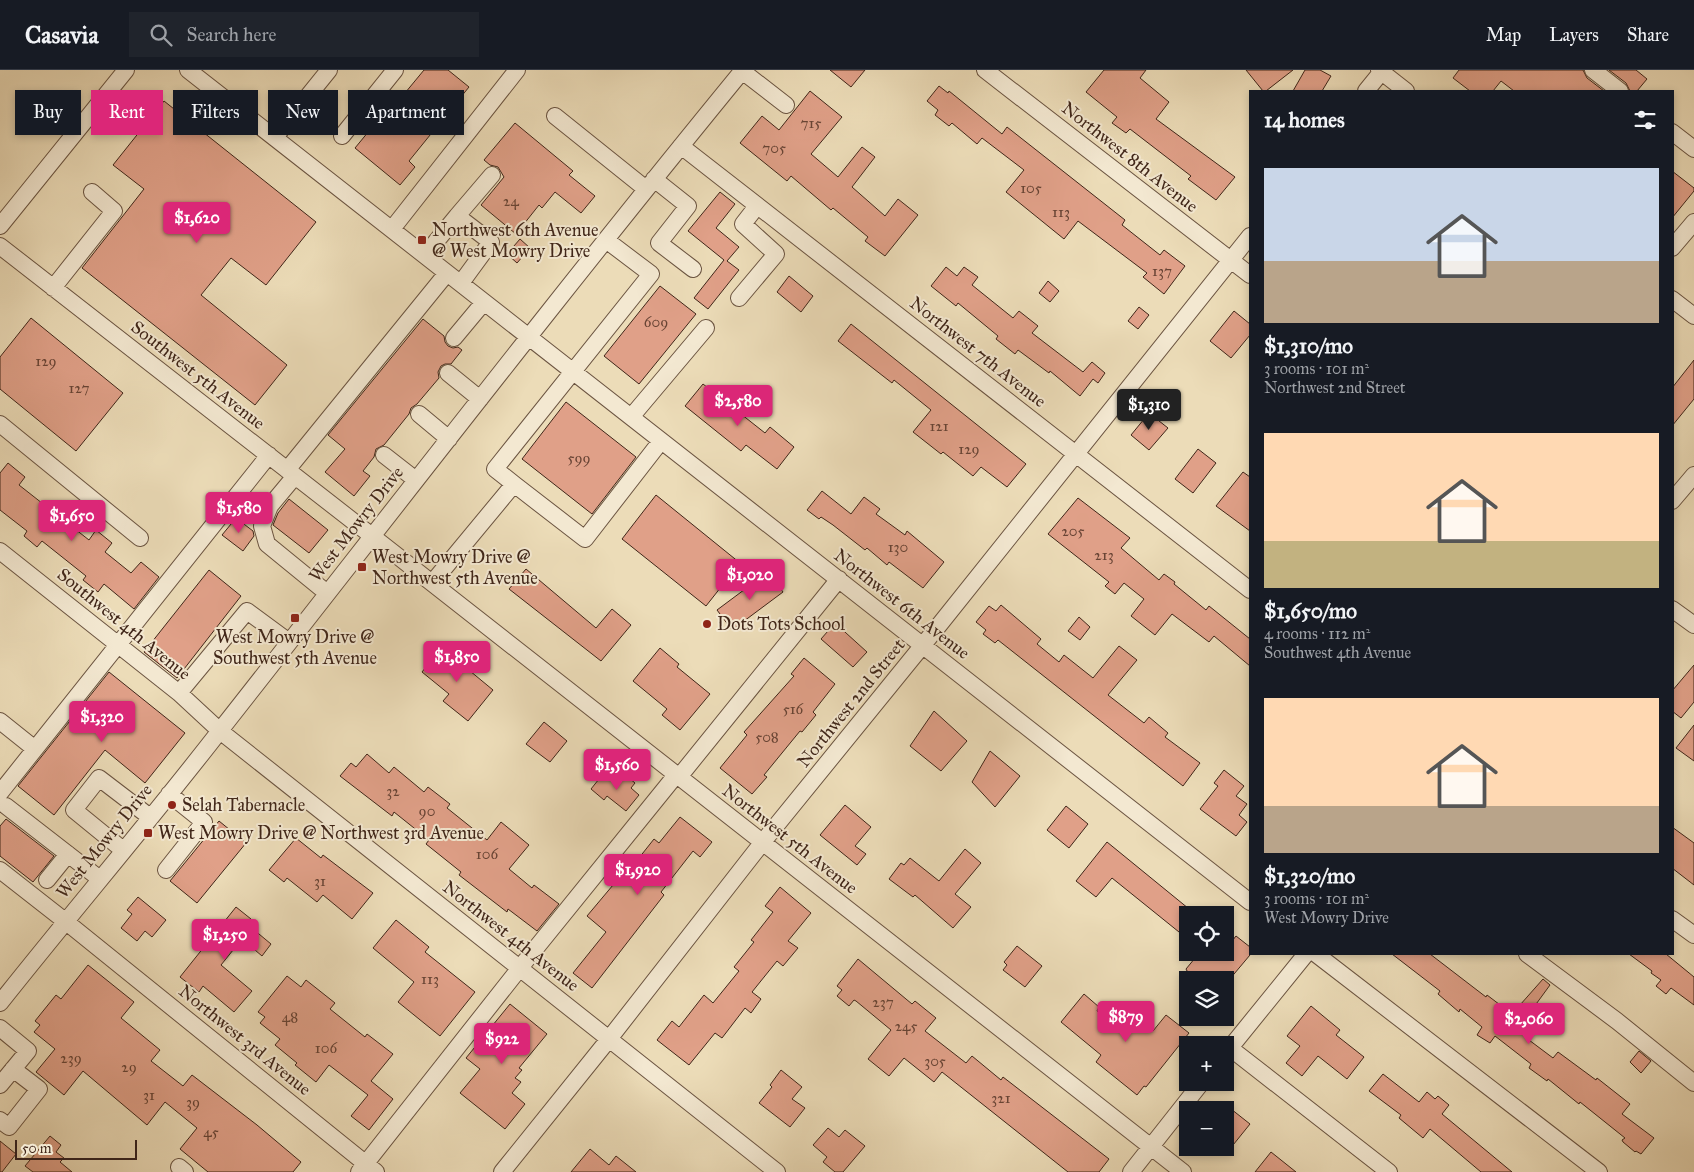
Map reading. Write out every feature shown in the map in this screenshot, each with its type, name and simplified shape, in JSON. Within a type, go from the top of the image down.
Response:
[{"type":"street","points":[[0,226],[126,70]]},
{"type":"street","name":"Northwest 6th Avenue","points":[[188,70],[1249,901]]},
{"type":"street","points":[[275,137],[329,70]]},
{"type":"street","points":[[342,136],[395,70]]},
{"type":"street","name":"Northwest 8th Avenue","points":[[985,70],[1249,274]]},
{"type":"street","points":[[1593,70],[1619,90]]},
{"type":"street","points":[[742,71],[786,105]]},
{"type":"street","name":"West Mowry Drive","points":[[0,1003],[220,731],[650,184],[742,71]]},
{"type":"street","points":[[1367,90],[1381,71],[1405,90]]},
{"type":"street","points":[[392,229],[509,73]]},
{"type":"street","points":[[555,116],[650,184],[688,206],[659,243],[694,270]]},
{"type":"street","points":[[1674,134],[1694,149]]},
{"type":"street","name":"Northwest 7th Avenue","points":[[681,146],[1249,589]]},
{"type":"street","points":[[425,255],[492,175]]},
{"type":"street","points":[[53,288],[114,211],[92,192]]},
{"type":"street","points":[[739,298],[776,254],[743,224],[757,206]]},
{"type":"street","points":[[457,216],[492,242],[461,283]]},
{"type":"street","points":[[1674,246],[1694,222]]},
{"type":"street","name":"Northwest 2nd Street","points":[[502,1172],[762,843],[1077,454],[1249,237]]},
{"type":"street","points":[[606,240],[651,274],[494,469],[585,539],[661,440]]},
{"type":"street","name":"Southwest 5th Avenue","points":[[0,246],[372,536]]},
{"type":"street","points":[[327,593],[266,544],[262,526],[270,506],[291,473],[447,273]]},
{"type":"street","points":[[1674,301],[1694,316]]},
{"type":"street","points":[[454,338],[484,302]]},
{"type":"street","points":[[631,417],[706,328]]},
{"type":"street","points":[[448,374],[480,399]]},
{"type":"street","points":[[419,414],[449,439]]},
{"type":"street","points":[[0,424],[140,538]]},
{"type":"street","points":[[100,879],[3,799],[35,749],[269,455]]},
{"type":"street","points":[[384,456],[416,480]]},
{"type":"street","points":[[1674,499],[1694,475]]},
{"type":"street","points":[[432,583],[514,484]]},
{"type":"street","name":"Northwest 5th Avenue","points":[[372,536],[1183,1172]]},
{"type":"street","name":"Southwest 4th Avenue","points":[[0,551],[179,694],[220,731]]},
{"type":"street","points":[[367,1169],[519,969],[839,579]]},
{"type":"street","points":[[179,694],[247,610],[289,642]]},
{"type":"street","points":[[1674,610],[1694,625]]},
{"type":"street","points":[[0,721],[35,749]]},
{"type":"street","name":"Northwest 4th Avenue","points":[[220,731],[777,1172]]},
{"type":"street","points":[[123,850],[74,810],[99,778],[150,818]]},
{"type":"street","points":[[166,870],[204,822],[169,794]]},
{"type":"street","points":[[47,880],[68,854]]},
{"type":"street","name":"Northwest 3rd Avenue","points":[[0,870],[65,921],[367,1169]]},
{"type":"street","points":[[1674,920],[1694,935]]},
{"type":"street","points":[[1234,1044],[1305,955]]},
{"type":"street","points":[[1317,955],[1598,1172]]},
{"type":"street","points":[[1528,955],[1617,1021],[1694,1083]]},
{"type":"street","points":[[0,1028],[28,1051],[0,1085]]},
{"type":"street","points":[[1234,1056],[1389,1172]]},
{"type":"street","points":[[0,1120],[10,1127],[39,1089],[13,1068]]},
{"type":"street","points":[[1131,1172],[1195,1091]]},
{"type":"building","points":[[424,70],[448,70],[469,87],[464,93],[464,90],[407,90]]},
{"type":"building","points":[[830,70],[865,70],[851,87]]},
{"type":"building","points":[[1104,70],[1146,70],[1140,78],[1169,102],[1156,119],[1235,177],[1216,200],[1188,179],[1191,176],[1130,129],[1126,133],[1112,123],[1117,117],[1086,92]]},
{"type":"building","points":[[1246,70],[1293,70],[1267,90],[1262,90]]},
{"type":"building","points":[[1305,70],[1320,70],[1331,76],[1323,90],[1294,90]]},
{"type":"building","points":[[1459,70],[1583,70],[1587,78],[1603,90],[1513,90],[1501,81],[1494,90],[1469,90],[1453,78]]},
{"type":"building","points":[[1609,70],[1636,70],[1647,79],[1638,90],[1630,90],[1626,83]]},
{"type":"building","points":[[939,86],[948,93],[949,91],[1002,134],[1007,127],[1125,220],[1122,225],[1160,255],[1164,250],[1185,266],[1164,294],[1143,277],[1147,273],[1078,221],[1064,239],[1006,192],[1024,170],[982,138],[977,144],[952,123],[949,126],[935,115],[938,110],[927,101]]},
{"type":"building","points":[[810,91],[842,117],[811,154],[838,177],[862,147],[875,157],[852,187],[885,216],[898,199],[918,215],[885,256],[865,241],[868,237],[833,208],[831,210],[791,176],[787,181],[740,143],[762,116],[779,130]]},
{"type":"building","points":[[164,101],[173,108],[173,135],[207,135],[316,222],[266,285],[231,258],[201,295],[287,365],[255,405],[82,268],[144,189],[113,165],[137,135],[163,135]]},
{"type":"building","points":[[515,123],[573,171],[569,175],[595,196],[581,213],[555,192],[542,208],[539,205],[516,234],[481,205],[504,177],[498,167],[490,165],[484,160]]},
{"type":"building","points":[[366,135],[430,135],[409,161],[415,167],[400,185],[355,148]]},
{"type":"building","points":[[1674,173],[1694,188],[1694,191],[1674,216]]},
{"type":"building","points":[[720,192],[735,204],[716,228],[739,247],[727,261],[739,270],[708,309],[694,298],[724,260],[688,231]]},
{"type":"building","points":[[520,239],[530,248],[517,263],[507,254]]},
{"type":"building","points":[[946,267],[957,276],[964,267],[978,277],[972,285],[1013,318],[1019,311],[1038,326],[1032,333],[1083,372],[1092,362],[1105,373],[1098,383],[1093,379],[1080,396],[1050,371],[1049,373],[1018,350],[1015,354],[996,339],[998,336],[958,303],[956,306],[931,286]]},
{"type":"building","points":[[789,276],[813,296],[801,312],[777,292]]},
{"type":"building","points":[[1048,281],[1059,291],[1050,302],[1039,293]]},
{"type":"building","points":[[660,286],[696,314],[639,384],[604,356]]},
{"type":"building","points":[[1139,307],[1149,315],[1138,329],[1128,321]]},
{"type":"building","points":[[1234,311],[1249,323],[1249,336],[1231,358],[1210,341]]},
{"type":"building","points":[[31,318],[123,393],[76,451],[0,389],[0,357]]},
{"type":"building","points":[[423,319],[444,336],[448,346],[458,347],[462,350],[451,364],[441,366],[438,372],[439,378],[417,404],[411,408],[409,414],[384,445],[376,449],[374,457],[363,471],[370,476],[354,496],[325,472],[345,449],[328,435]]},
{"type":"building","points":[[851,324],[1026,464],[1007,487],[981,467],[973,476],[943,452],[941,454],[913,432],[931,410],[894,380],[892,383],[838,341]]},
{"type":"building","points":[[1694,360],[1694,399],[1674,424],[1674,385]]},
{"type":"building","points":[[703,384],[765,433],[770,427],[794,447],[777,469],[746,445],[741,451],[685,406]]},
{"type":"building","points":[[566,402],[636,457],[592,514],[522,459]]},
{"type":"building","points":[[1149,413],[1168,428],[1149,450],[1131,435]]},
{"type":"building","points":[[1198,449],[1216,463],[1193,493],[1175,479]]},
{"type":"building","points":[[8,463],[25,477],[19,485],[89,540],[96,530],[112,543],[105,552],[131,573],[141,562],[159,577],[134,609],[104,584],[98,592],[83,580],[86,576],[42,541],[37,547],[24,536],[27,531],[0,510],[0,473]]},
{"type":"building","points":[[1243,472],[1249,476],[1249,530],[1216,506]]},
{"type":"building","points":[[822,491],[851,514],[864,497],[880,509],[876,514],[905,535],[907,531],[944,562],[923,588],[889,562],[887,565],[867,548],[865,550],[833,525],[821,517],[819,519],[807,510]]},
{"type":"building","points":[[656,495],[740,563],[706,606],[622,539]]},
{"type":"building","points":[[1078,498],[1130,538],[1121,548],[1159,580],[1164,574],[1206,610],[1209,606],[1249,638],[1249,665],[1214,636],[1209,642],[1172,614],[1155,635],[1131,616],[1144,599],[1124,583],[1115,594],[1105,586],[1109,582],[1048,534]]},
{"type":"building","points":[[289,499],[328,530],[309,553],[273,525],[278,513]]},
{"type":"building","points":[[236,518],[253,531],[254,536],[243,551],[222,535]]},
{"type":"building","points":[[526,569],[596,628],[612,609],[631,625],[601,661],[509,589]]},
{"type":"building","points":[[209,570],[241,596],[177,678],[144,652]]},
{"type":"building","points":[[768,572],[783,592],[732,630],[717,610]]},
{"type":"building","points":[[1001,605],[1041,639],[1037,644],[1059,662],[1064,655],[1093,678],[1119,646],[1137,660],[1108,695],[1144,723],[1149,717],[1168,733],[1165,737],[1200,763],[1183,786],[998,640],[995,643],[983,634],[986,630],[976,622],[989,606],[996,611]]},
{"type":"building","points":[[1079,617],[1090,627],[1080,640],[1068,631]]},
{"type":"building","points":[[835,623],[867,652],[853,667],[821,639]]},
{"type":"building","points":[[444,644],[467,663],[464,666],[493,690],[468,721],[443,701],[449,694],[422,672]]},
{"type":"building","points":[[660,648],[679,664],[677,667],[710,694],[680,730],[662,715],[667,709],[633,681]]},
{"type":"building","points":[[804,658],[835,684],[813,712],[816,715],[802,732],[800,731],[764,775],[767,777],[752,794],[720,768],[747,735],[744,732],[794,676],[791,674]]},
{"type":"building","points":[[1694,665],[1694,702],[1681,718],[1674,713],[1674,689]]},
{"type":"building","points":[[109,672],[185,733],[145,783],[105,750],[54,815],[18,786]]},
{"type":"building","points":[[934,711],[967,741],[941,771],[910,746]]},
{"type":"building","points":[[544,722],[567,741],[550,762],[526,744]]},
{"type":"building","points":[[1694,725],[1694,761],[1676,748]]},
{"type":"building","points":[[990,751],[1020,776],[995,807],[972,782]]},
{"type":"building","points":[[367,754],[389,773],[394,767],[424,792],[428,787],[450,804],[447,808],[487,840],[501,822],[529,845],[509,869],[532,888],[534,885],[559,904],[537,931],[508,909],[507,912],[459,875],[461,872],[426,844],[429,840],[394,812],[392,816],[340,776],[351,763],[356,767]]},
{"type":"building","points":[[1224,770],[1244,786],[1236,796],[1247,804],[1239,815],[1247,822],[1236,836],[1200,809],[1218,786],[1214,783]]},
{"type":"building","points":[[623,773],[635,783],[631,788],[639,795],[626,811],[607,796],[604,800],[591,789],[603,774],[614,783]]},
{"type":"building","points":[[845,805],[871,827],[855,846],[866,854],[857,865],[820,835]]},
{"type":"building","points":[[1066,806],[1088,824],[1069,848],[1047,830]]},
{"type":"building","points":[[680,817],[712,842],[700,857],[693,851],[661,892],[664,895],[592,988],[573,973],[606,932],[587,916],[629,866],[631,868],[654,839],[659,843]]},
{"type":"building","points":[[6,819],[54,856],[33,882],[0,856],[0,826]]},
{"type":"building","points":[[219,821],[246,843],[197,903],[170,881]]},
{"type":"building","points":[[1674,828],[1694,843],[1694,885],[1674,870]]},
{"type":"building","points":[[296,838],[321,858],[323,855],[373,893],[352,919],[323,895],[317,902],[287,878],[284,882],[269,870]]},
{"type":"building","points":[[1107,842],[1185,906],[1179,906],[1179,932],[1112,878],[1096,897],[1076,881]]},
{"type":"building","points":[[965,849],[981,863],[955,894],[971,907],[953,928],[915,895],[913,897],[889,879],[901,863],[904,865],[910,858],[939,881]]},
{"type":"building","points":[[780,887],[811,913],[788,941],[798,948],[783,966],[777,961],[752,992],[761,999],[751,1013],[745,1008],[722,1038],[715,1033],[689,1065],[657,1040],[672,1021],[679,1027],[704,995],[713,1003],[739,971],[734,967],[754,942],[751,940],[773,912],[765,906]]},
{"type":"building","points":[[138,897],[166,920],[152,937],[145,931],[137,941],[121,928],[132,914],[127,910]]},
{"type":"building","points":[[236,907],[251,919],[247,924],[271,944],[262,956],[242,939],[221,965],[252,991],[234,1012],[203,986],[199,992],[180,977]]},
{"type":"building","points":[[396,920],[429,947],[425,952],[475,992],[440,1036],[398,1002],[414,982],[373,948]]},
{"type":"building","points":[[1236,936],[1249,946],[1250,955],[1234,974],[1234,971],[1187,971],[1186,969],[1193,961],[1234,961],[1234,939]]},
{"type":"building","points":[[1017,946],[1042,966],[1025,987],[1003,970],[1007,965],[1004,962]]},
{"type":"building","points":[[1393,955],[1431,955],[1486,997],[1487,995],[1512,1014],[1543,979],[1550,985],[1523,1022],[1535,1032],[1529,1040],[1553,1058],[1558,1052],[1596,1080],[1597,1078],[1630,1104],[1622,1114],[1654,1138],[1641,1154],[1635,1152],[1623,1142],[1622,1140],[1625,1138],[1580,1102],[1579,1104],[1548,1079],[1547,1081],[1529,1068],[1531,1064],[1495,1036],[1490,1043],[1477,1035],[1482,1027],[1460,1009],[1459,1012],[1438,994],[1440,991]]},
{"type":"building","points":[[1630,955],[1667,955],[1694,977],[1694,1005],[1671,988],[1666,994],[1656,986],[1661,980],[1651,973],[1652,971]]},
{"type":"building","points":[[858,959],[912,1004],[915,1001],[936,1018],[925,1031],[966,1063],[972,1056],[1001,1080],[1003,1077],[1109,1159],[1099,1172],[1068,1172],[942,1072],[934,1082],[904,1058],[889,1076],[868,1059],[891,1030],[856,1001],[854,1000],[849,1006],[837,996],[842,990],[837,986]]},
{"type":"building","points":[[88,965],[134,1002],[121,1018],[160,1050],[151,1061],[183,1086],[192,1075],[257,1125],[301,1162],[293,1172],[208,1172],[180,1149],[197,1128],[165,1102],[147,1125],[83,1071],[64,1095],[36,1072],[55,1049],[34,1032],[40,1025],[35,1021],[56,995],[61,999]]},
{"type":"building","points":[[287,976],[301,987],[306,980],[335,1003],[330,1009],[365,1037],[367,1034],[393,1054],[371,1081],[393,1099],[369,1130],[351,1116],[368,1095],[329,1065],[316,1082],[275,1045],[280,1039],[260,1023],[265,1017],[258,1012]]},
{"type":"building","points":[[1084,994],[1099,1007],[1097,1011],[1120,1029],[1132,1014],[1153,1031],[1166,1015],[1189,1033],[1187,1036],[1179,1036],[1179,1046],[1146,1087],[1144,1086],[1137,1095],[1096,1062],[1101,1055],[1061,1022]]},
{"type":"building","points":[[510,1004],[547,1034],[519,1068],[522,1070],[515,1078],[521,1082],[512,1093],[525,1104],[505,1129],[460,1093],[480,1069],[466,1058]]},
{"type":"building","points":[[1311,1006],[1340,1030],[1336,1035],[1364,1057],[1347,1079],[1318,1056],[1302,1076],[1286,1063],[1300,1046],[1287,1036]]},
{"type":"building","points":[[1639,1051],[1651,1061],[1641,1073],[1630,1062]]},
{"type":"building","points":[[781,1070],[802,1087],[792,1099],[805,1108],[790,1127],[759,1103],[772,1087],[770,1085]]},
{"type":"building","points":[[1383,1074],[1419,1102],[1427,1092],[1435,1099],[1438,1096],[1449,1105],[1442,1114],[1512,1172],[1481,1172],[1430,1129],[1423,1138],[1399,1118],[1401,1115],[1369,1091]]},
{"type":"building","points":[[1234,1111],[1250,1124],[1234,1144]]},
{"type":"building","points":[[828,1128],[839,1137],[845,1130],[865,1146],[843,1172],[835,1172],[823,1162],[827,1157],[813,1145]]},
{"type":"building","points":[[50,1136],[61,1145],[56,1152],[64,1158],[60,1162],[72,1172],[33,1172],[25,1166]]},
{"type":"building","points":[[0,1141],[16,1154],[2,1172],[0,1172]]},
{"type":"building","points":[[590,1149],[609,1165],[616,1156],[636,1172],[571,1172]]},
{"type":"building","points":[[1271,1152],[1296,1172],[1255,1172]]},
{"type":"place","name":"Northwest 6th Avenue @ West Mowry Drive","points":[[422,240]]},
{"type":"place","name":"West Mowry Drive @ Northwest 5th Avenue","points":[[362,567]]},
{"type":"place","name":"West Mowry Drive @ Southwest 5th Avenue","points":[[295,618]]},
{"type":"place","name":"Dots Tots School","points":[[707,624]]},
{"type":"place","name":"Selah Tabernacle","points":[[172,805]]},
{"type":"place","name":"West Mowry Drive @ Northwest 3rd Avenue","points":[[148,833]]}]
